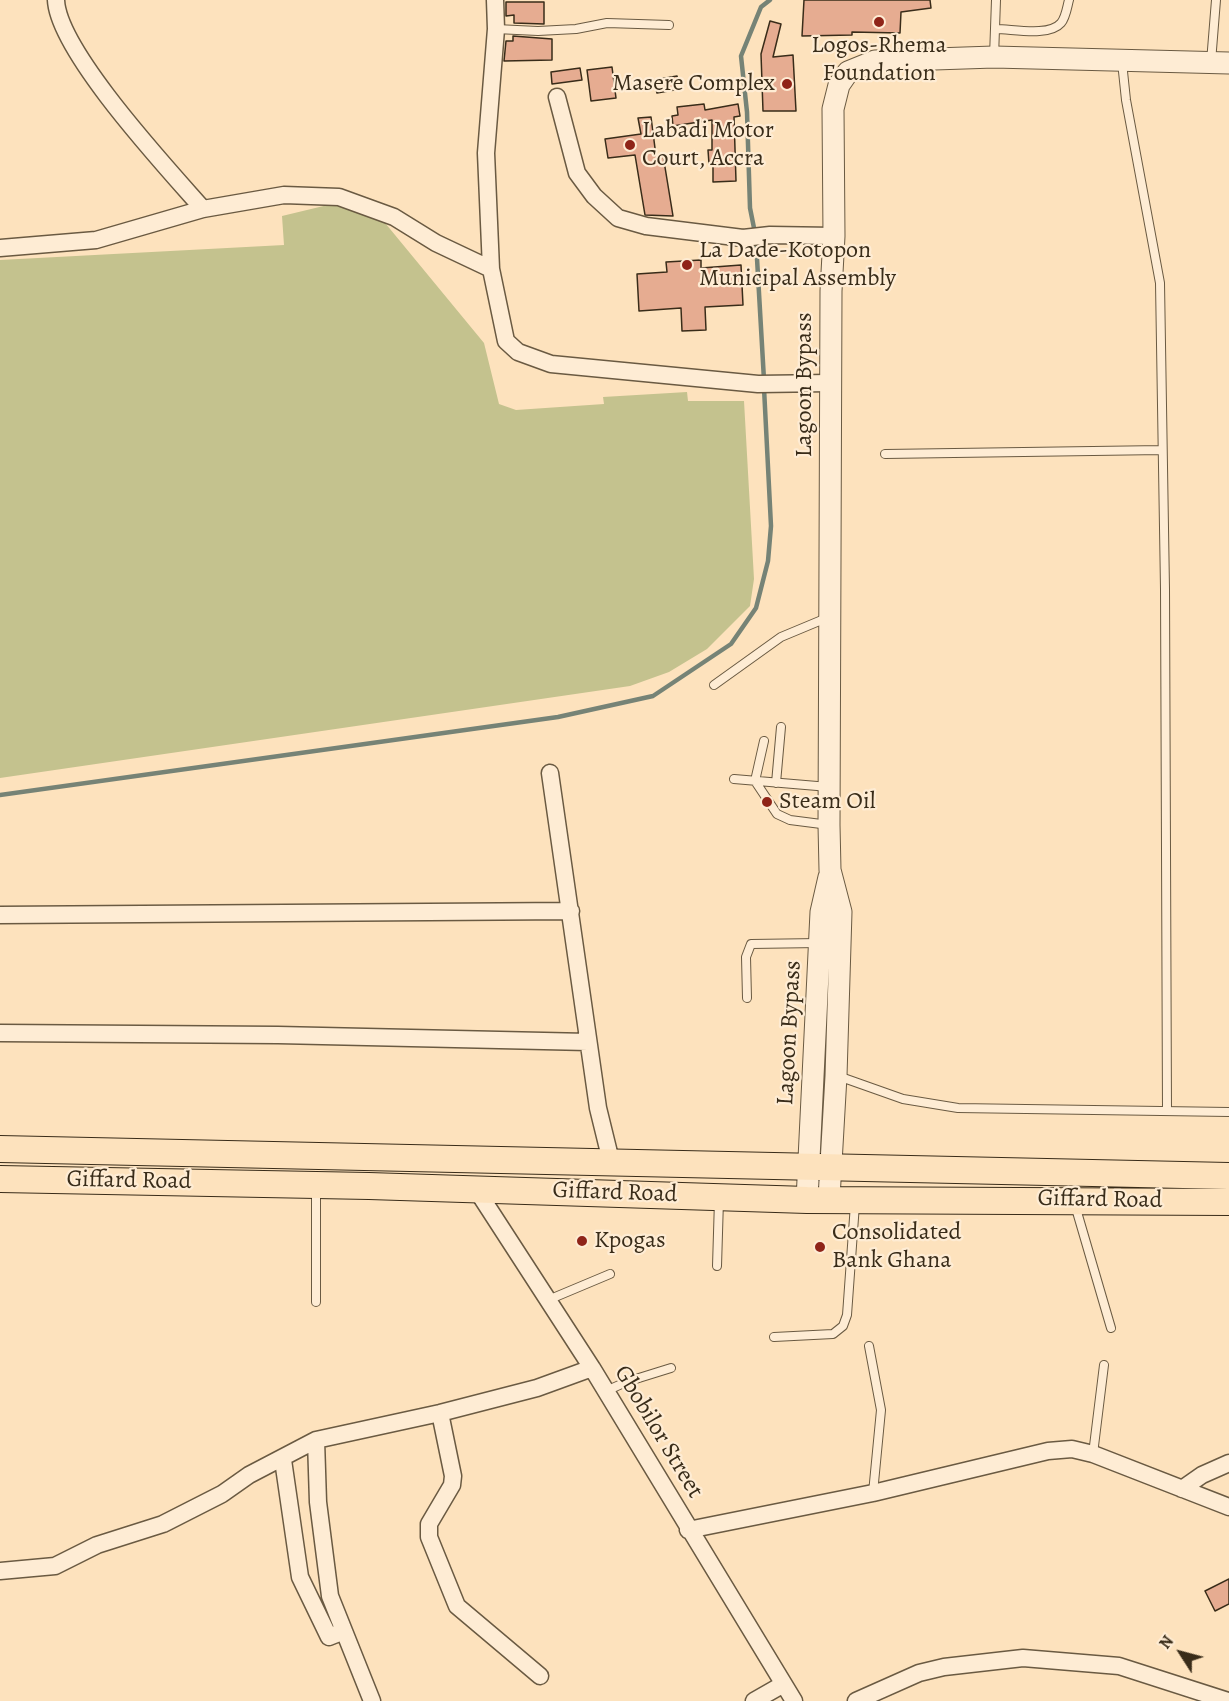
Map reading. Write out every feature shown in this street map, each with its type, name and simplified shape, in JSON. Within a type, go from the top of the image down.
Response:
[{"type":"main road","name":"Giffard Road","points":[[0,1149],[1229,1176]]},
{"type":"main road","name":"Giffard Road","points":[[0,1179],[818,1199],[1229,1202]]},
{"type":"street","points":[[56,0],[57,12],[76,51],[131,126],[203,209]]},
{"type":"street","points":[[495,0],[496,28],[486,153],[491,269],[506,341],[518,352],[551,364],[765,384],[830,383]]},
{"type":"street","name":"Lagoon Bypass","points":[[821,1168],[820,943],[821,912],[830,870],[830,383],[834,236],[833,109],[839,86],[848,72],[875,61],[994,57],[1220,62]]},
{"type":"street","points":[[557,97],[577,173],[594,196],[618,218],[646,226],[743,238],[770,235],[834,236]]},
{"type":"street","points":[[0,248],[96,240],[203,209],[284,195],[339,197],[394,218],[436,243],[491,269]]},
{"type":"street","points":[[550,773],[598,1108],[610,1161]]},
{"type":"street","name":"Lagoon Bypass","points":[[818,1199],[836,1076],[841,912],[830,870]]},
{"type":"street","points":[[0,915],[571,911]]},
{"type":"street","points":[[0,1033],[290,1035],[588,1042]]},
{"type":"street","name":"Gbobilor Street","points":[[477,1189],[592,1368],[782,1685],[794,1701]]},
{"type":"street","points":[[0,1570],[55,1566],[97,1545],[163,1524],[316,1440],[440,1413],[537,1388],[592,1368]]},
{"type":"street","points":[[440,1413],[453,1476],[452,1485],[429,1524],[429,1538],[462,1612],[540,1676]]},
{"type":"street","points":[[316,1440],[318,1502],[330,1596],[372,1701]]},
{"type":"street","points":[[688,1530],[873,1493],[1047,1451],[1072,1449],[1093,1454],[1229,1507]]},
{"type":"street","points":[[283,1460],[300,1577],[329,1637],[344,1631]]},
{"type":"street","points":[[1182,1489],[1202,1475],[1229,1463]]},
{"type":"street","points":[[856,1701],[919,1673],[1023,1658],[1119,1666],[1228,1701]]},
{"type":"street","points":[[754,1701],[782,1685]]},
{"type":"lane","points":[[994,57],[996,0]]},
{"type":"lane","points":[[996,29],[1047,30],[1056,27],[1064,18],[1069,0]]},
{"type":"lane","points":[[1216,0],[1220,62]]},
{"type":"lane","points":[[496,28],[538,32],[607,23],[669,25]]},
{"type":"lane","points":[[1122,61],[1126,100],[1160,283],[1167,1111]]},
{"type":"lane","points":[[885,454],[1162,450]]},
{"type":"lane","points":[[714,685],[781,637],[830,616]]},
{"type":"lane","points":[[776,783],[781,727]]},
{"type":"lane","points":[[764,741],[755,781],[777,814],[790,820],[829,825]]},
{"type":"lane","points":[[734,779],[829,787]]},
{"type":"lane","points":[[747,998],[746,957],[751,944],[820,943]]},
{"type":"lane","points":[[836,1076],[903,1100],[958,1108],[1229,1112]]},
{"type":"lane","points":[[316,1185],[316,1302]]},
{"type":"lane","points":[[717,1266],[719,1196]]},
{"type":"lane","points":[[774,1337],[833,1334],[843,1326],[847,1315],[855,1198]]},
{"type":"lane","points":[[1074,1200],[1111,1328]]},
{"type":"lane","points":[[548,1300],[610,1274]]},
{"type":"lane","points":[[869,1346],[881,1410],[873,1493]]},
{"type":"lane","points":[[1093,1454],[1104,1365]]},
{"type":"lane","points":[[606,1392],[626,1382],[671,1368]]},
{"type":"shaded area","points":[[336,203],[381,218],[484,343],[499,404],[516,410],[604,404],[603,397],[687,392],[688,401],[744,401],[754,579],[750,606],[707,649],[669,672],[630,686],[0,778],[0,260],[284,245],[282,216]]},
{"type":"building","points":[[804,0],[930,0],[931,8],[901,12],[900,33],[852,32],[852,35],[802,36]]},
{"type":"building","points":[[506,2],[544,2],[544,24],[514,23],[514,15],[506,16]]},
{"type":"building","points":[[770,21],[781,24],[773,57],[793,55],[796,111],[763,111],[761,54]]},
{"type":"building","points":[[513,36],[552,39],[552,60],[504,61],[506,41],[513,41]]},
{"type":"building","points":[[612,67],[616,98],[591,101],[587,70]]},
{"type":"building","points":[[580,68],[582,80],[552,84],[551,72]]},
{"type":"building","points":[[677,76],[680,89],[657,93],[654,80]]},
{"type":"building","points":[[704,104],[705,110],[738,104],[740,116],[734,117],[736,181],[713,182],[713,164],[709,164],[708,150],[712,150],[712,120],[673,126],[672,116],[678,115],[677,107]]},
{"type":"building","points":[[651,117],[656,156],[663,155],[673,216],[645,215],[635,155],[608,158],[605,139],[641,134],[638,118]]},
{"type":"building","points":[[701,260],[701,268],[741,265],[743,305],[705,307],[706,330],[682,331],[681,308],[639,311],[637,274],[667,272],[666,262]]},
{"type":"building","points":[[1229,1579],[1229,1604],[1215,1611],[1205,1591]]},
{"type":"waterway","points":[[755,233],[750,208],[747,112],[741,56],[761,7],[770,0]]},
{"type":"waterway","points":[[756,241],[764,380]]},
{"type":"waterway","points":[[0,795],[558,717],[653,696],[731,644],[756,608],[768,561],[771,526],[764,388]]},
{"type":"place","name":"Logos-Rhema Foundation","points":[[879,22]]},
{"type":"place","name":"Masere Complex","points":[[787,84]]},
{"type":"place","name":"Labadi Motor Court, Accra","points":[[630,145]]},
{"type":"place","name":"La Dade-Kotopon Municipal Assembly","points":[[687,265]]},
{"type":"place","name":"Steam Oil","points":[[767,802]]},
{"type":"place","name":"Kpogas","points":[[582,1241]]},
{"type":"place","name":"Consolidated Bank Ghana","points":[[820,1247]]}]
